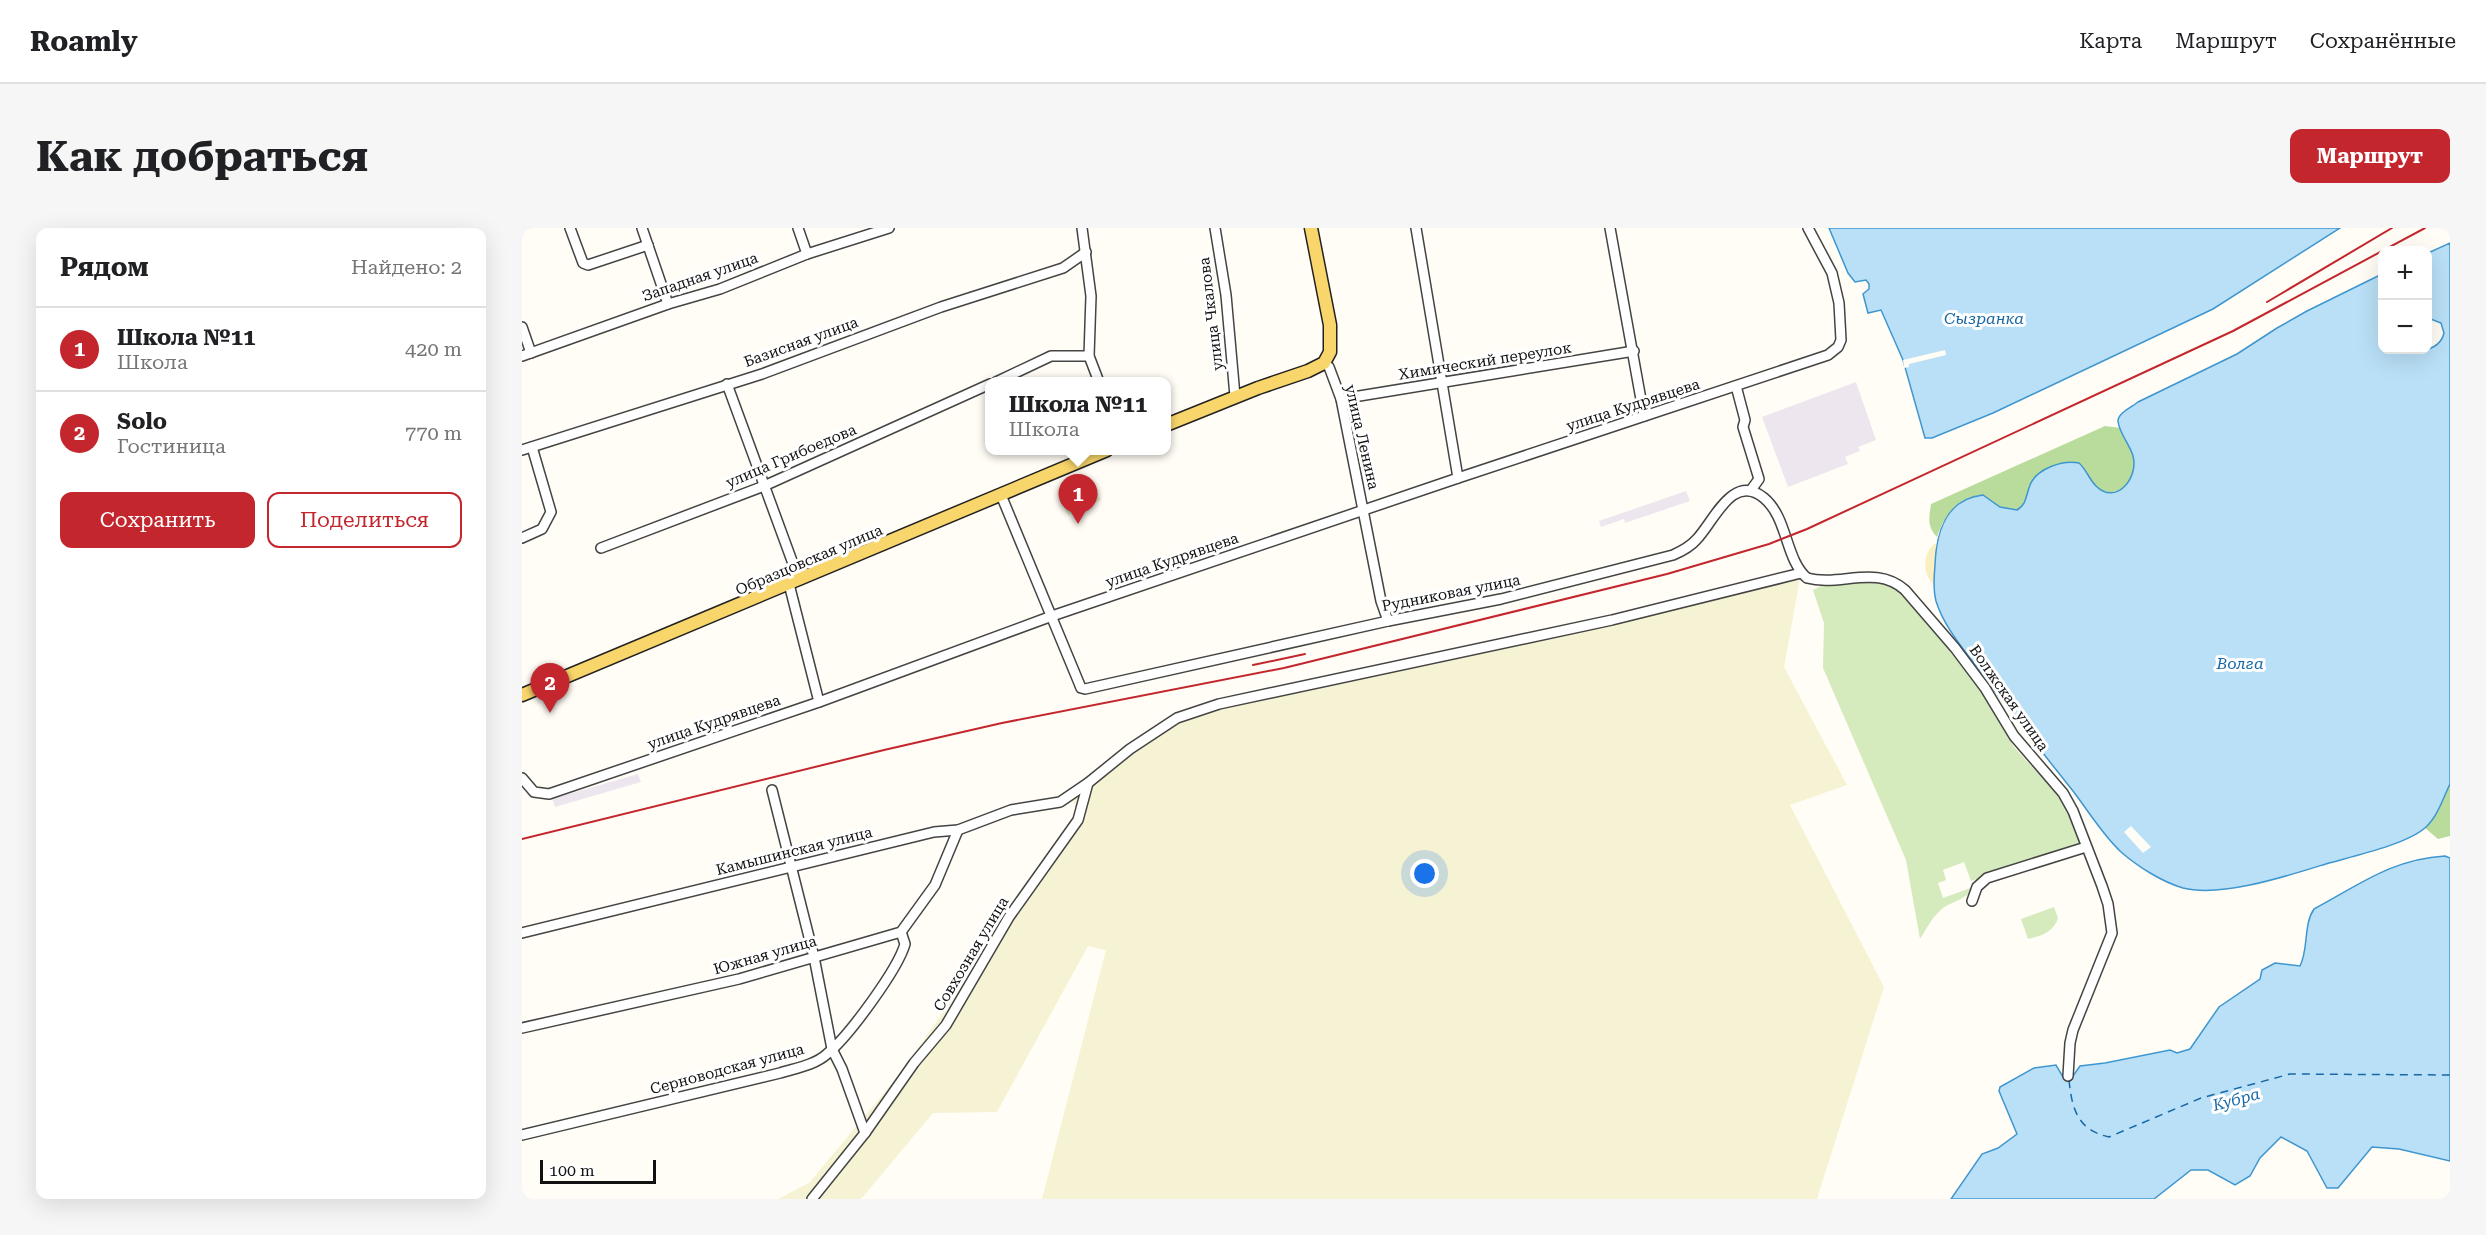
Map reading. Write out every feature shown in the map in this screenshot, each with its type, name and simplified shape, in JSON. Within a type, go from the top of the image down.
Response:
[{"type":"main road","points":[[1171,423],[1235,396],[1308,371],[1324,363],[1330,352],[1330,325],[1311,228]]},
{"type":"main road","name":"Образцовская улица","points":[[522,695],[1095,455]]},
{"type":"street","points":[[570,228],[583,263],[588,265],[648,245]]},
{"type":"street","points":[[642,228],[668,304]]},
{"type":"street","points":[[798,228],[807,254]]},
{"type":"street","name":"Западная улица","points":[[527,354],[668,304],[720,289],[807,254],[889,228]]},
{"type":"street","points":[[1082,228],[1091,296],[1089,356],[1097,377]]},
{"type":"street","name":"улица Чкалова","points":[[1215,228],[1226,295],[1235,396]]},
{"type":"street","points":[[1416,228],[1458,478]]},
{"type":"street","points":[[1610,228],[1644,416]]},
{"type":"street","name":"улица Кудрявцева","points":[[522,778],[534,792],[549,794],[819,702],[1052,616],[1828,355],[1838,347],[1840,340],[1836,289],[1832,273],[1808,228]]},
{"type":"street","name":"Базисная улица","points":[[527,448],[762,374],[941,307],[1063,268],[1086,252]]},
{"type":"street","points":[[522,327],[527,354]]},
{"type":"street","name":"Химический переулок","points":[[1341,399],[1634,351]]},
{"type":"street","points":[[1005,377],[1051,356],[1089,356]]},
{"type":"street","name":"улица Ленина","points":[[1324,363],[1329,367],[1341,399],[1388,621]]},
{"type":"street","points":[[727,384],[764,486],[794,582],[819,702]]},
{"type":"street","name":"улица Грибоедова","points":[[601,548],[764,486],[985,386]]},
{"type":"street","points":[[1088,783],[1130,749],[1177,718],[1198,710],[1612,620],[1801,573],[1785,532],[1770,503],[1751,490],[1759,479],[1743,427],[1745,420],[1736,386]]},
{"type":"street","points":[[522,538],[542,529],[551,512],[527,448]]},
{"type":"street","name":"Рудниковая улица","points":[[1052,616],[1081,688],[1086,689],[1388,621],[1501,600],[1673,555],[1697,539],[1730,497],[1744,490],[1751,490]]},
{"type":"street","points":[[1001,495],[1052,616]]},
{"type":"street","name":"Волжская улица","points":[[1801,573],[1807,578],[1823,581],[1855,577],[1884,578],[1899,584],[1955,648],[1985,688],[2014,736],[2062,793],[2073,811],[2108,904],[2112,933],[2073,1030],[2068,1077]]},
{"type":"street","name":"Камышинская улица","points":[[522,933],[934,832],[958,830],[1011,810],[1060,802],[1088,783]]},
{"type":"street","name":"Совхозная улица","points":[[812,1199],[865,1133],[914,1063],[946,1025],[1009,917],[1078,820],[1088,783]]},
{"type":"street","points":[[772,790],[814,957],[832,1049],[842,1069],[865,1133]]},
{"type":"street","points":[[901,932],[935,885],[958,830]]},
{"type":"street","points":[[1972,901],[1977,887],[1988,878],[2086,847]]},
{"type":"street","name":"Южная улица","points":[[522,1028],[739,979],[901,932]]},
{"type":"street","name":"Серноводская улица","points":[[522,1135],[810,1064],[832,1049],[894,970],[905,944],[901,932]]},
{"type":"shaded area","points":[[1856,382],[1876,440],[1858,447],[1860,451],[1845,457],[1848,464],[1788,487],[1762,417]]},
{"type":"shaded area","points":[[1686,491],[1690,501],[1625,523],[1624,519],[1601,527],[1599,521]]},
{"type":"shaded area","points":[[1801,573],[1784,667],[1847,785],[1790,805],[1884,987],[1817,1199],[1042,1199],[1106,950],[1088,946],[997,1112],[933,1113],[861,1199],[778,1199],[809,1183],[899,1075],[1079,818],[1072,796],[1177,718]]},
{"type":"shaded area","points":[[638,774],[641,782],[555,807],[552,799]]},
{"type":"green space","points":[[2105,426],[2121,428],[2133,455],[2135,464],[2132,478],[2122,488],[2109,492],[2096,486],[2079,463],[2030,486],[2023,506],[2017,510],[2000,507],[1983,495],[1974,496],[1954,508],[1944,521],[1937,537],[1932,530],[1931,504]]},
{"type":"green space","points":[[1093,483],[1101,500],[1068,515],[1060,498]]},
{"type":"green space","points":[[1876,581],[1888,584],[1901,593],[1975,681],[2014,747],[2062,800],[2080,841],[2071,849],[1971,881],[1964,862],[1943,870],[1946,880],[1938,883],[1943,898],[1973,887],[1964,897],[1939,911],[1920,939],[1906,860],[1823,668],[1824,623],[1813,590],[1821,586]]},
{"type":"green space","points":[[2450,784],[2450,836],[2438,839],[2425,828],[2435,816]]},
{"type":"green space","points":[[2054,907],[2058,918],[2053,927],[2042,935],[2028,939],[2021,919]]},
{"type":"sand","points":[[1936,543],[1934,585],[1927,575],[1925,563],[1928,552]]},
{"type":"water","name":"Сызранка","points":[[1829,228],[2340,228],[2213,309],[1993,413],[1932,438],[1925,438],[1903,360],[1881,310],[1868,313],[1863,294],[1869,289],[1869,284],[1866,280],[1855,282],[1848,273]]},
{"type":"water","name":"Волга","points":[[2450,243],[2450,784],[2430,823],[2418,833],[2394,844],[2276,879],[2236,888],[2199,890],[2183,888],[2167,882],[2134,863],[2108,838],[1949,628],[1939,611],[1934,592],[1936,553],[1941,530],[1952,510],[1970,498],[1983,495],[2000,507],[2017,510],[2024,502],[2033,479],[2044,470],[2058,464],[2079,463],[2096,486],[2111,493],[2118,491],[2129,480],[2134,464],[2132,452],[2118,421],[2123,413],[2138,402],[2237,354],[2307,311],[2378,276],[2378,354],[2432,354],[2432,347],[2440,341],[2444,333],[2441,323],[2432,320],[2432,251]]},
{"type":"water","name":"Кубра","points":[[2445,856],[2450,858],[2450,1161],[2399,1149],[2372,1147],[2338,1188],[2327,1188],[2307,1151],[2281,1137],[2260,1158],[2250,1176],[2235,1185],[2208,1170],[2191,1170],[2154,1199],[1951,1199],[1982,1154],[1998,1148],[2017,1134],[1999,1091],[2000,1087],[2034,1068],[2056,1065],[2063,1077],[2073,1076],[2080,1066],[2170,1050],[2177,1053],[2190,1049],[2219,1007],[2260,979],[2262,970],[2275,963],[2300,966],[2308,922],[2314,909],[2361,882],[2392,868],[2408,862]]},
{"type":"pier","points":[[1945,350],[1946,355],[1909,364],[1909,367],[1904,368],[1903,360]]},
{"type":"pier","points":[[2131,826],[2151,847],[2143,853],[2124,832]]},
{"type":"ferry route","points":[[2069,1080],[2072,1101],[2078,1117],[2090,1129],[2109,1137],[2201,1098],[2290,1074],[2450,1075]]},
{"type":"railway","points":[[2267,302],[2392,228]]},
{"type":"railway","points":[[522,839],[1002,723],[1284,668],[1667,574],[1769,544],[1807,529],[2233,331],[2425,228]]},
{"type":"railway","points":[[1253,665],[1305,654]]},
{"type":"place","name":"Школа №11","points":[[1078,524]]},
{"type":"place","name":"Solo","points":[[550,713]]}]
